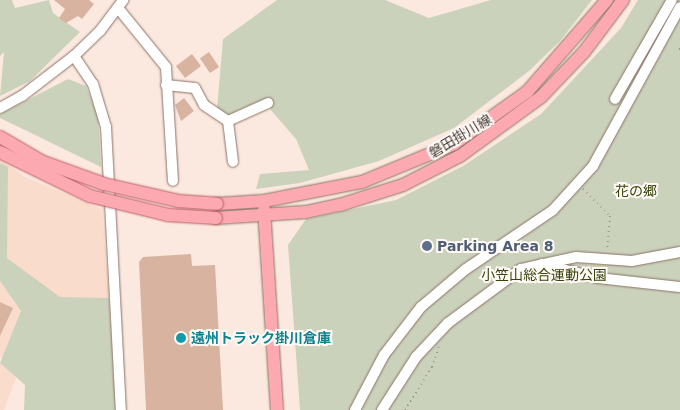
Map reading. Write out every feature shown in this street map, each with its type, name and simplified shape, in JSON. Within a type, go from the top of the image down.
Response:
[{"type":"main road","name":"磐田掛川線","points":[[0,137],[43,162],[95,181],[178,201],[217,204],[264,201],[362,182],[454,144],[527,92],[560,59],[607,0]]},
{"type":"main road","name":"磐田掛川線","points":[[0,152],[90,196],[168,215],[216,218],[265,216],[306,212],[373,196],[460,156],[541,97],[584,52],[623,0]]},
{"type":"main road","points":[[264,201],[277,410]]},
{"type":"street","points":[[0,108],[22,96],[74,56],[121,2],[156,49],[166,66],[173,181]]},
{"type":"street","points":[[615,99],[670,5]]},
{"type":"street","points":[[355,410],[384,355],[421,308],[466,269],[547,214],[578,184],[616,130],[680,7]]},
{"type":"street","points":[[74,56],[93,84],[106,127],[121,410]]},
{"type":"street","points":[[166,85],[195,88],[204,105],[228,121],[233,162]]},
{"type":"street","points":[[228,121],[268,103]]},
{"type":"street","points":[[382,410],[433,337],[502,281],[521,269],[557,259],[606,258],[632,261],[680,252]]},
{"type":"street","points":[[542,264],[598,278],[680,287]]},
{"type":"path","points":[[578,184],[610,216],[606,258]]},
{"type":"path","points":[[405,410],[432,367],[439,350],[433,337]]},
{"type":"shaded area","points":[[0,159],[25,177],[102,209],[111,319],[0,358]]},
{"type":"shaded area","points":[[0,361],[16,378],[4,410],[0,410]]},
{"type":"green space","points":[[0,0],[12,0],[15,8],[49,0],[53,13],[80,32],[30,81],[0,96],[4,52],[0,56]]},
{"type":"green space","points":[[277,0],[385,0],[429,18],[491,0],[592,0],[560,41],[529,71],[454,128],[379,161],[300,183],[256,189],[260,174],[309,170],[296,139],[269,108],[259,108],[225,128],[217,109],[223,39]]},
{"type":"green space","name":"小笠山総合運動公園","points":[[638,0],[680,0],[680,410],[300,410],[288,245],[306,219],[396,200],[463,166],[541,114],[621,28]]},
{"type":"green space","points":[[68,79],[86,86],[98,116],[101,167],[0,118],[0,114]]},
{"type":"green space","points":[[0,163],[8,167],[7,258],[60,297],[109,298],[117,410],[24,410],[25,385],[0,363],[21,311],[0,281]]},
{"type":"building","points":[[54,0],[89,0],[94,4],[82,19],[78,16],[66,23],[59,18],[65,9]]},
{"type":"building","points":[[209,52],[219,67],[210,73],[200,58]]},
{"type":"building","points":[[192,54],[201,66],[185,78],[176,66]]},
{"type":"building","points":[[184,98],[194,111],[181,121],[175,105]]},
{"type":"building","name":"遠州トラック掛川倉庫","points":[[191,254],[192,266],[215,265],[223,410],[146,410],[139,262],[143,257]]},
{"type":"building","points":[[0,302],[13,308],[0,336]]},
{"type":"place","name":"Parking Area 8","points":[[427,246]]},
{"type":"place","name":"遠州トラック掛川倉庫","points":[[181,338]]},
{"type":"park label","name":"花の郷","points":[[636,191]]}]
